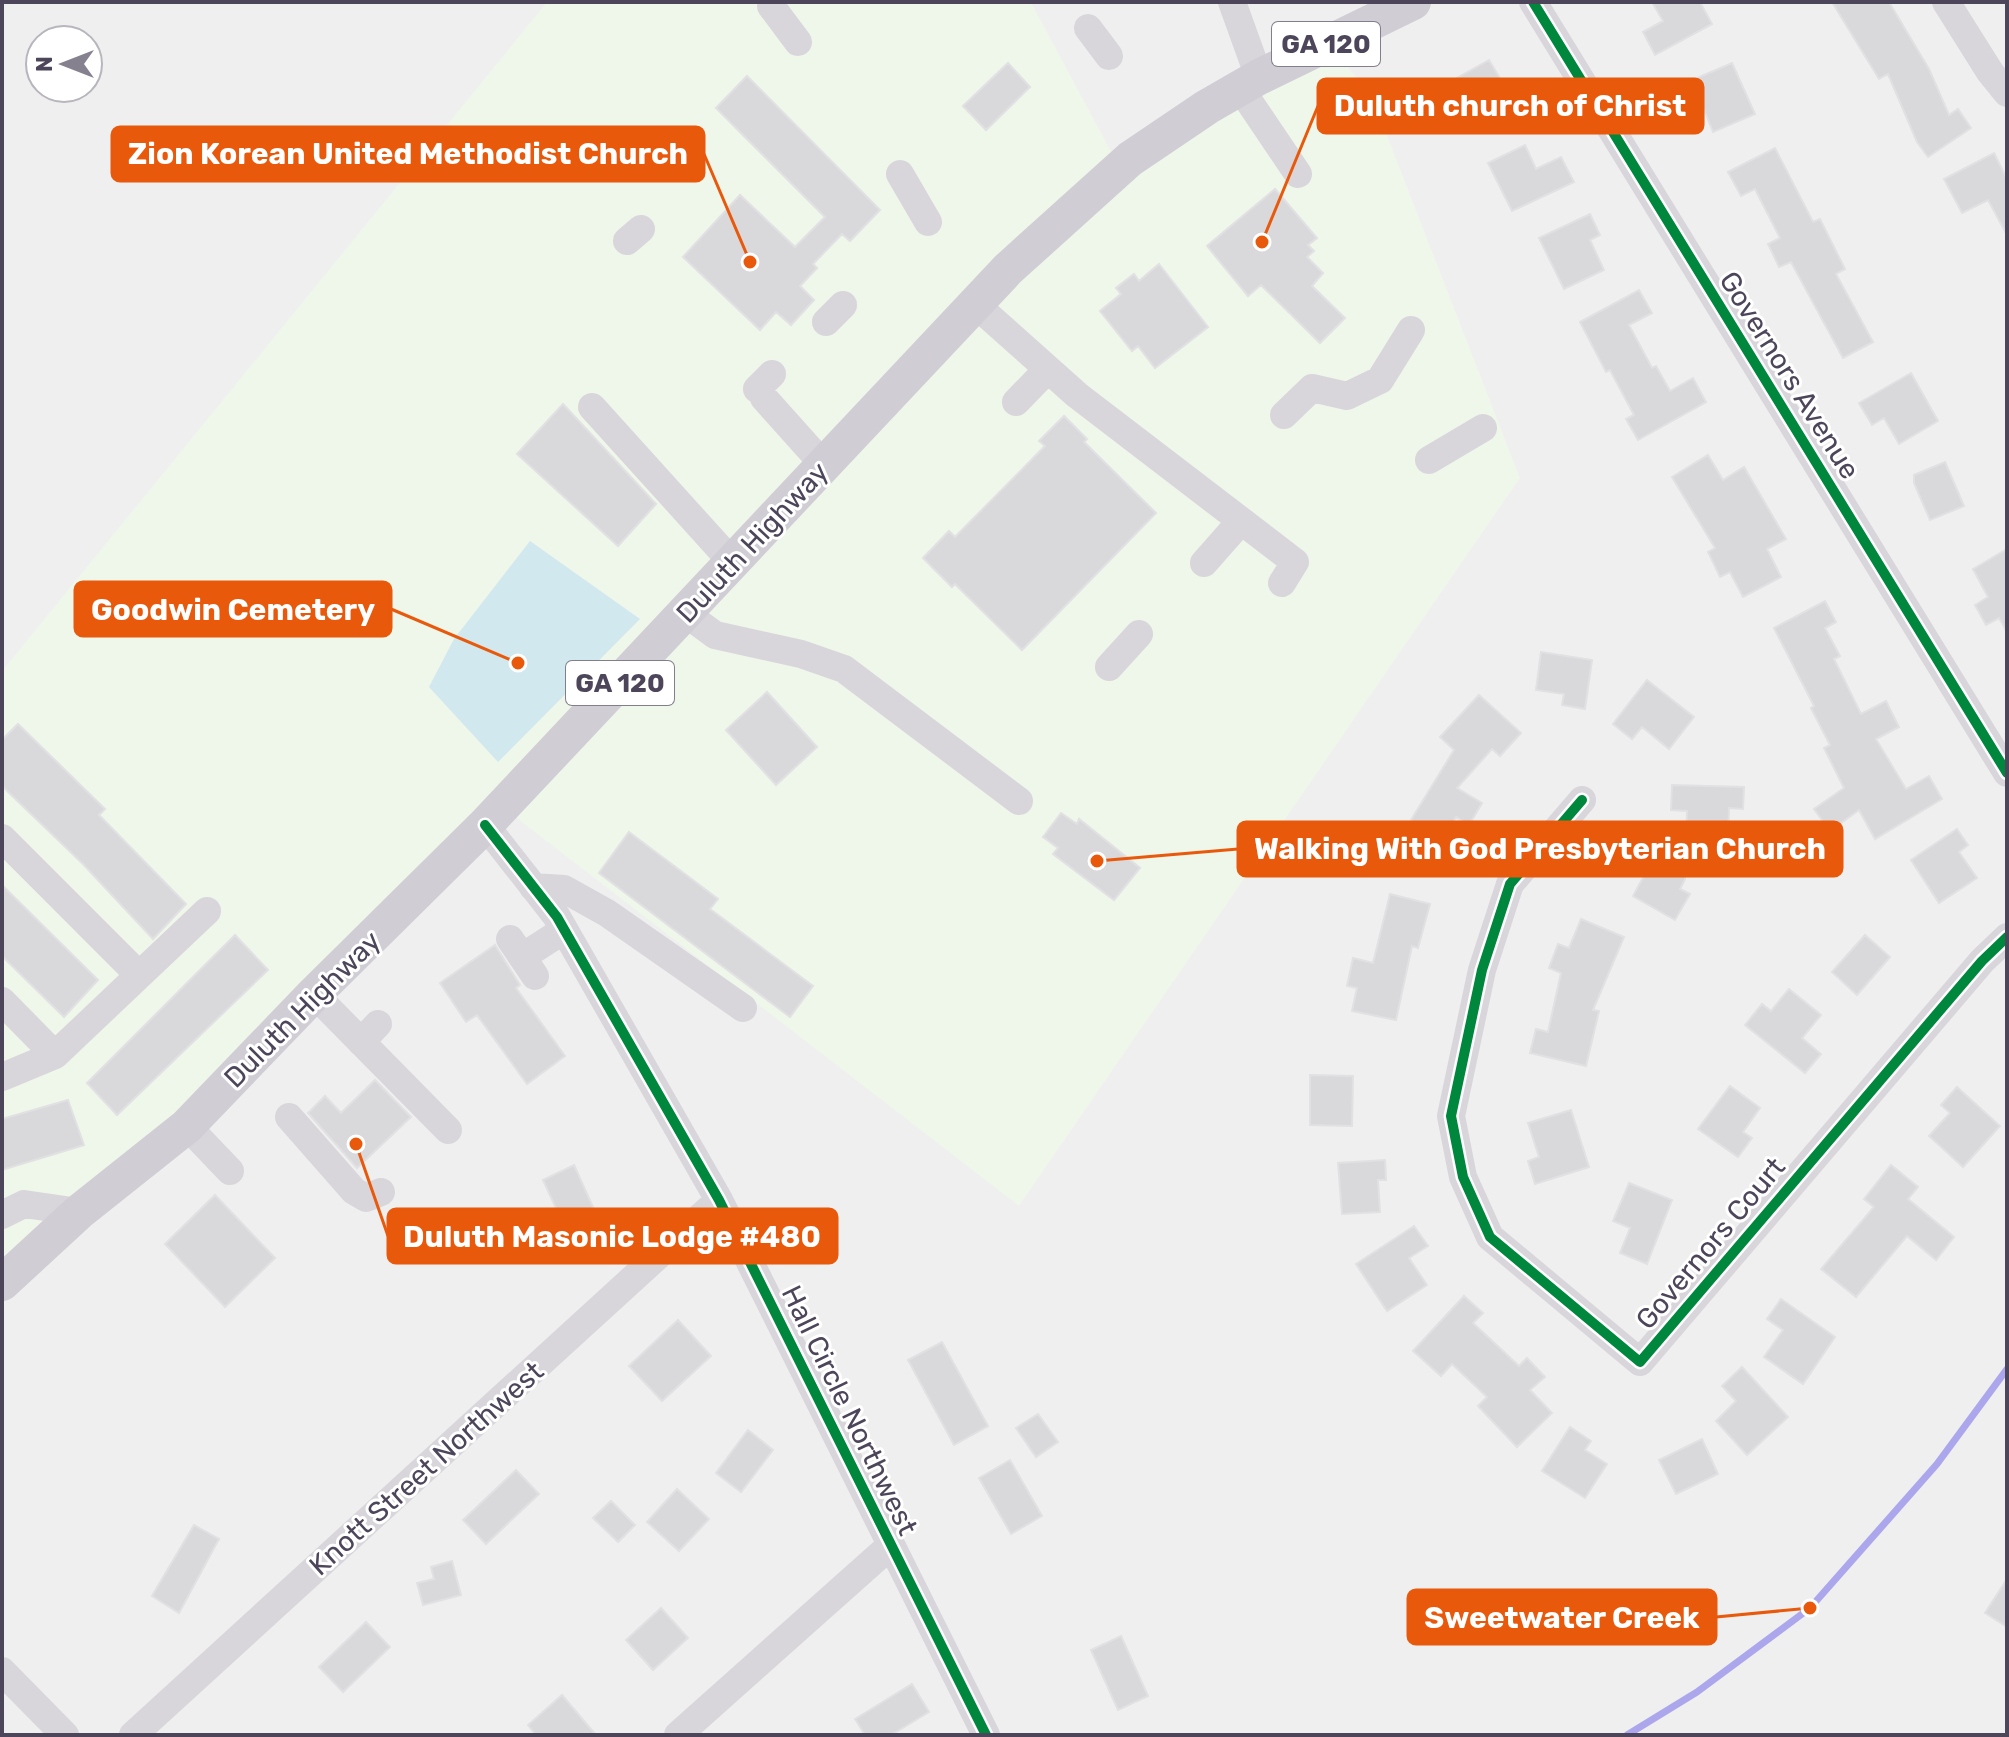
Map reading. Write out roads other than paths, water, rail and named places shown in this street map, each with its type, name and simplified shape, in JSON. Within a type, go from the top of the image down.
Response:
[{"type":"main road","name":"Duluth Highway","points":[[2,1283],[79,1212],[187,1126],[314,994],[485,825],[1008,269],[1130,159],[1249,82],[1413,2]]},
{"type":"street","points":[[1232,2],[1249,82],[1298,174]]},
{"type":"street","name":"Governors Avenue","points":[[1533,2],[2007,773]]},
{"type":"street","points":[[1946,2],[1990,72],[2007,93]]},
{"type":"street","points":[[771,6],[798,42]]},
{"type":"street","points":[[1088,28],[1109,56]]},
{"type":"street","points":[[900,174],[928,222]]},
{"type":"street","points":[[975,304],[1077,395],[1295,562],[1282,583]]},
{"type":"street","points":[[1284,415],[1312,388],[1347,396],[1380,380],[1411,330]]},
{"type":"street","points":[[1016,402],[1048,369]]},
{"type":"street","points":[[764,387],[824,465]]},
{"type":"street","points":[[592,407],[733,563]]},
{"type":"street","points":[[1429,460],[1483,428]]},
{"type":"street","points":[[1204,563],[1241,521]]},
{"type":"street","points":[[685,613],[715,635],[801,654],[844,669],[1019,801]]},
{"type":"street","points":[[1109,667],[1139,634]]},
{"type":"street","name":"Governors Court","points":[[1582,800],[1510,884],[1482,970],[1451,1116],[1463,1177],[1490,1237],[1640,1362],[1982,961],[2007,937]]},
{"type":"street","name":"Hall Circle Northwest","points":[[485,825],[564,930],[719,1200],[986,1735]]},
{"type":"street","points":[[2,838],[139,975]]},
{"type":"street","points":[[533,887],[564,889],[607,913],[743,1008]]},
{"type":"street","points":[[2,1077],[55,1055],[207,911]]},
{"type":"street","points":[[522,957],[564,930]]},
{"type":"street","points":[[314,994],[448,1130]]},
{"type":"street","points":[[2,1001],[55,1055]]},
{"type":"street","points":[[289,1117],[354,1191],[366,1198],[381,1192]]},
{"type":"street","points":[[187,1126],[230,1171]]},
{"type":"street","name":"Knott Street Northwest","points":[[133,1735],[719,1200]]},
{"type":"street","points":[[2,1215],[24,1204],[79,1212]]},
{"type":"street","points":[[678,1735],[890,1546]]},
{"type":"street","points":[[2,1671],[65,1735]]},
{"type":"waterway","points":[[1627,1735],[1697,1692],[1810,1608],[1937,1464],[2007,1369]]},
{"type":"place","name":"Duluth church of Christ","points":[[1262,242]]},
{"type":"place","name":"Zion Korean United Methodist Church","points":[[750,262]]},
{"type":"place","name":"Goodwin Cemetery","points":[[518,663]]},
{"type":"place","name":"Walking With God Presbyterian Church","points":[[1097,861]]},
{"type":"place","name":"Duluth Masonic Lodge #480","points":[[356,1144]]},
{"type":"place","name":"Sweetwater Creek","points":[[1810,1608]]}]
